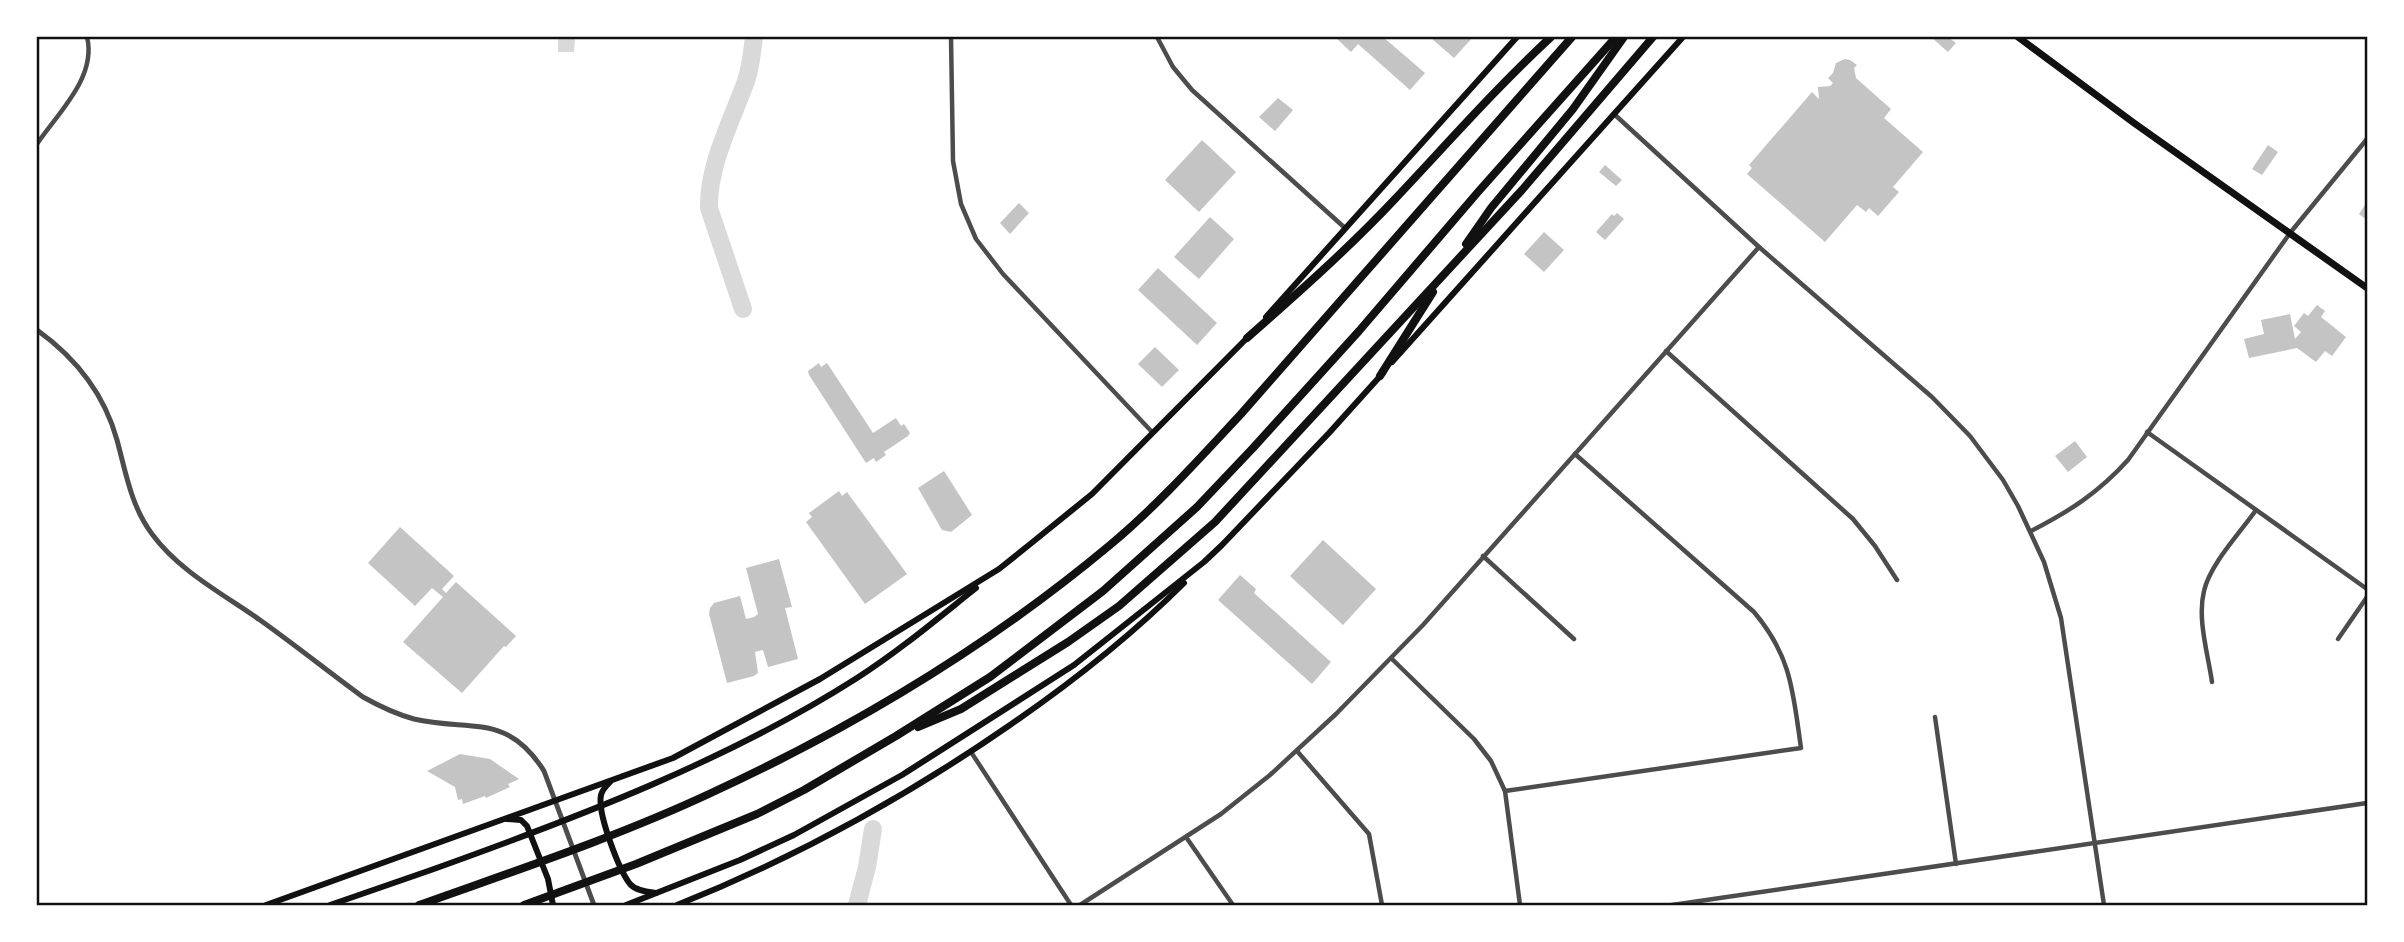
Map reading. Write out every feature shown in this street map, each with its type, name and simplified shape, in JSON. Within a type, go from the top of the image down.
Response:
[{"type":"highway","points":[[1247,338],[1376,218],[1514,71],[1551,37]]},
{"type":"highway","points":[[419,905],[531,865],[710,794],[866,714],[972,650],[1046,595],[1112,544],[1189,470],[1572,37]]},
{"type":"highway","points":[[524,905],[636,864],[757,814],[835,773],[989,677],[1103,591],[1197,507],[1359,331],[1616,37]]},
{"type":"highway","points":[[1380,376],[1410,326],[1491,208],[1573,109],[1624,37]]},
{"type":"highway","points":[[896,737],[961,709],[1068,642],[1119,606],[1215,522],[1522,190],[1653,37]]},
{"type":"main road","points":[[330,905],[442,866],[632,793],[716,755],[794,715],[900,649],[1092,494],[1154,434],[1247,338],[1517,37]]},
{"type":"main road","points":[[677,905],[723,887],[841,829],[928,780],[1043,703],[1170,597],[1329,433],[1613,113],[1684,37]]},
{"type":"main road","points":[[2018,37],[2367,288]]},
{"type":"main road","points":[[626,905],[794,835],[902,775],[1074,665],[1204,562]]},
{"type":"main road","points":[[266,905],[673,758],[868,651],[999,569]]},
{"type":"main road","points":[[617,777],[601,793],[601,815],[617,859],[630,884],[642,891],[659,893]]},
{"type":"main road","points":[[502,818],[521,820],[527,826],[548,879],[553,905]]},
{"type":"street","points":[[37,144],[83,78],[89,53],[87,37]]},
{"type":"street","points":[[951,37],[953,161],[961,204],[976,239],[1003,274],[1154,434]]},
{"type":"street","points":[[1157,37],[1172,67],[1192,90],[1345,228]]},
{"type":"street","points":[[1613,113],[1759,247],[1948,413],[1993,467],[2018,506],[2049,575],[2061,618],[2104,905]]},
{"type":"street","points":[[2031,531],[2070,511],[2109,481],[2128,460],[2290,233],[2367,139]]},
{"type":"street","points":[[1080,905],[1221,814],[1297,751],[1392,659],[1759,247]]},
{"type":"street","points":[[37,330],[75,362],[102,399],[117,439],[135,505],[158,542],[180,564],[376,705],[412,718],[486,727],[513,737],[536,757],[556,799],[593,904]]},
{"type":"street","points":[[1666,351],[1853,519],[1897,580]]},
{"type":"street","points":[[2147,432],[2367,589]]},
{"type":"street","points":[[1505,791],[1801,748],[1787,667],[1764,625],[1754,612],[1575,454]]},
{"type":"street","points":[[2212,682],[2202,617],[2204,590],[2212,572],[2256,510]]},
{"type":"street","points":[[1483,556],[1574,639]]},
{"type":"street","points":[[2338,639],[2367,597]]},
{"type":"street","points":[[1392,659],[1485,751],[1499,775],[1505,791],[1520,905]]},
{"type":"street","points":[[1935,717],[1956,864]]},
{"type":"street","points":[[1297,751],[1369,834],[1382,905]]},
{"type":"street","points":[[971,752],[1071,905]]},
{"type":"street","points":[[1672,905],[2367,803]]},
{"type":"street","points":[[1186,837],[1233,905]]},
{"type":"shaded area","points":[[558,37],[575,39],[574,52],[558,52]]},
{"type":"building","points":[[1335,37],[1383,37],[1425,73],[1410,90],[1358,44],[1351,52]]},
{"type":"building","points":[[1473,37],[1454,58],[1431,38]]},
{"type":"building","points":[[1931,37],[1948,37],[1956,43],[1948,52]]},
{"type":"building","points":[[1845,59],[1857,65],[1854,68],[1856,78],[1891,109],[1884,118],[1923,152],[1893,187],[1899,192],[1878,216],[1869,208],[1866,212],[1857,205],[1825,242],[1747,174],[1752,168],[1749,165],[1812,92],[1819,99],[1818,87],[1830,86],[1833,83],[1828,78],[1836,63]]},
{"type":"building","points":[[1278,98],[1293,110],[1275,131],[1259,117]]},
{"type":"building","points":[[1202,140],[1236,172],[1199,212],[1165,180]]},
{"type":"building","points":[[2268,145],[2278,152],[2262,175],[2252,169]]},
{"type":"building","points":[[1605,165],[1622,180],[1616,186],[1599,172]]},
{"type":"building","points":[[2367,202],[2367,220],[2359,214]]},
{"type":"building","points":[[1019,203],[1029,213],[1010,234],[1000,223]]},
{"type":"building","points":[[1617,213],[1624,219],[1605,240],[1596,232],[1612,214],[1614,216]]},
{"type":"building","points":[[1210,217],[1234,239],[1199,279],[1174,257]]},
{"type":"building","points":[[1544,232],[1564,250],[1544,272],[1524,254]]},
{"type":"building","points":[[1158,268],[1217,323],[1197,345],[1138,290]]},
{"type":"building","points":[[2317,305],[2325,311],[2321,317],[2346,337],[2332,356],[2325,351],[2316,362],[2297,348],[2249,358],[2244,339],[2264,334],[2261,320],[2290,314],[2295,339],[2301,332],[2294,326],[2304,313],[2308,316]]},
{"type":"building","points":[[1155,347],[1179,370],[1162,387],[1138,364]]},
{"type":"building","points":[[819,363],[821,367],[827,363],[873,433],[896,418],[910,433],[908,436],[884,452],[886,455],[876,462],[874,458],[866,463],[809,375],[808,371]]},
{"type":"building","points":[[2075,441],[2087,457],[2068,472],[2055,456]]},
{"type":"building","points":[[944,471],[972,515],[951,532],[942,530],[918,488]]},
{"type":"building","points":[[839,491],[842,496],[847,492],[907,574],[865,604],[806,522],[812,517],[809,513]]},
{"type":"building","points":[[400,527],[454,576],[442,589],[446,593],[456,582],[516,636],[462,693],[403,642],[443,597],[432,588],[415,606],[368,563]]},
{"type":"building","points":[[1323,540],[1376,589],[1343,625],[1290,576]]},
{"type":"building","points":[[779,559],[792,607],[785,608],[798,659],[768,667],[763,650],[755,652],[758,673],[727,683],[709,614],[710,608],[714,603],[740,596],[746,619],[754,617],[758,614],[746,568]]},
{"type":"building","points":[[1240,575],[1256,589],[1254,593],[1331,662],[1312,684],[1218,600]]},
{"type":"building","points":[[460,754],[490,759],[519,779],[508,784],[510,787],[486,798],[485,796],[463,804],[462,799],[458,800],[455,787],[427,771]]},
{"type":"waterway","points":[[743,309],[709,208],[712,176],[748,76],[754,37]]},
{"type":"waterway","points":[[857,905],[873,829]]}]
